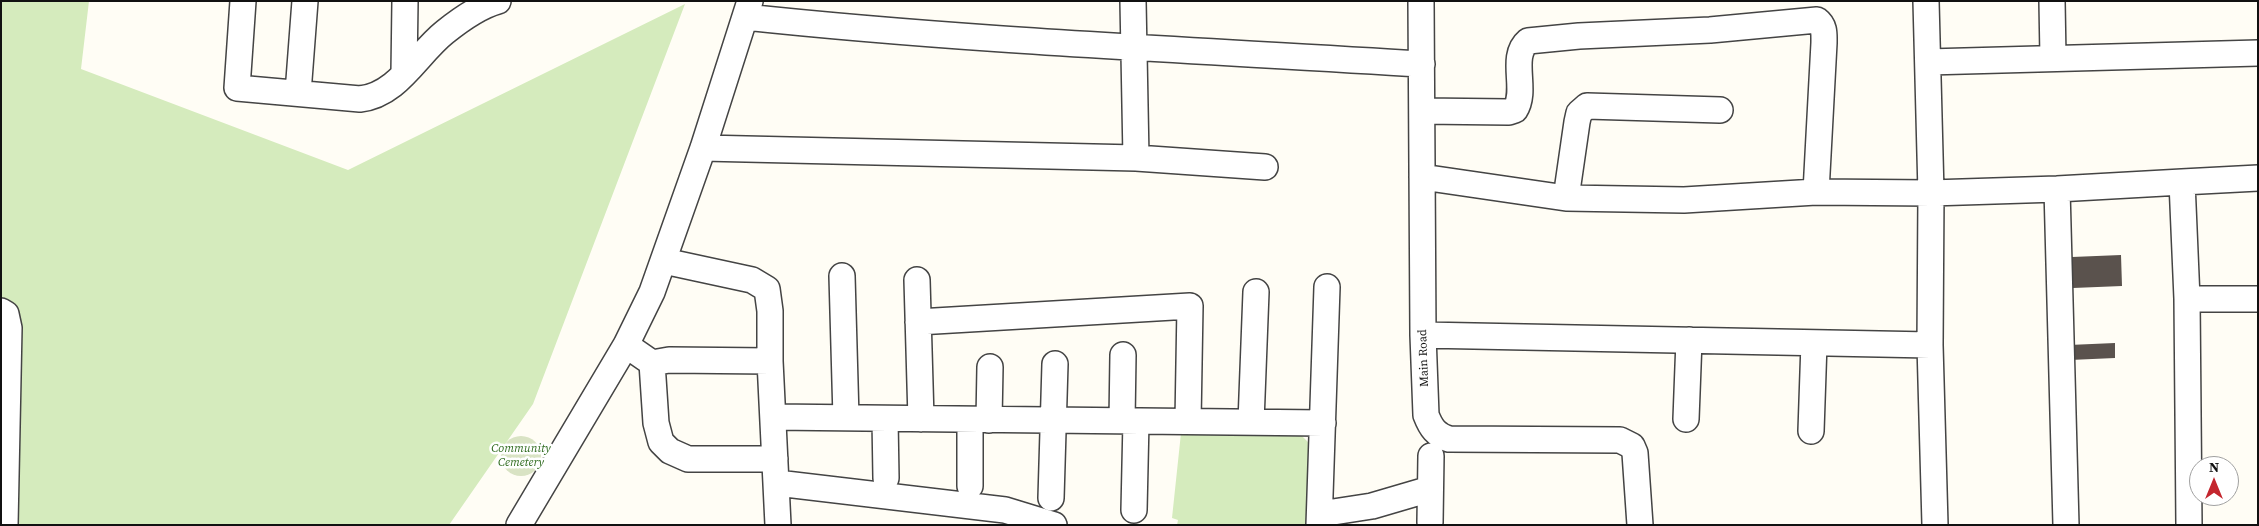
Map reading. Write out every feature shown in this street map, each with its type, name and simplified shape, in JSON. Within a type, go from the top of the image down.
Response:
[{"type":"street","points":[[243,1],[237,88],[360,99],[373,98],[387,90],[445,32],[492,2]]},
{"type":"street","points":[[298,93],[305,1]]},
{"type":"street","points":[[404,73],[405,1]]},
{"type":"street","points":[[1133,1],[1132,46],[1136,158]]},
{"type":"street","name":"Main Road","points":[[1421,1],[1423,335],[1426,415],[1430,426],[1435,432],[1449,438],[1620,440],[1632,446],[1635,453],[1640,525]]},
{"type":"street","points":[[1926,1],[1931,193],[1930,345],[1935,525]]},
{"type":"street","points":[[2052,1],[2053,58]]},
{"type":"street","points":[[519,525],[626,345],[664,261],[703,148],[747,9],[905,33],[1075,45],[1132,46],[1422,64]]},
{"type":"street","points":[[1422,111],[1509,112],[1515,110],[1520,99],[1520,53],[1523,45],[1528,41],[1579,36],[1710,30],[1817,20],[1824,29],[1824,43],[1816,192]]},
{"type":"street","points":[[1928,62],[2258,53]]},
{"type":"street","points":[[1566,198],[1579,113],[1587,106],[1720,110]]},
{"type":"street","points":[[703,148],[1136,158],[1265,166]]},
{"type":"street","points":[[1422,177],[1566,198],[1684,200],[1816,192],[1931,193],[2057,190],[2258,178]]},
{"type":"street","points":[[2182,182],[2187,299],[2189,525]]},
{"type":"street","points":[[2057,190],[2066,525]]},
{"type":"street","points":[[664,261],[752,280],[767,289],[770,311],[770,361],[778,525]]},
{"type":"street","points":[[842,276],[846,418]]},
{"type":"street","points":[[918,280],[921,419]]},
{"type":"street","points":[[1327,287],[1320,519],[1430,489]]},
{"type":"street","points":[[1251,422],[1256,292]]},
{"type":"street","points":[[2187,299],[2258,299]]},
{"type":"street","points":[[918,322],[1190,306],[1188,421]]},
{"type":"street","points":[[1,312],[6,314],[9,328],[5,525]]},
{"type":"street","points":[[1423,335],[1930,345]]},
{"type":"street","points":[[1686,419],[1689,340]]},
{"type":"street","points":[[1811,431],[1814,342]]},
{"type":"street","points":[[626,345],[652,363],[668,360],[770,361]]},
{"type":"street","points":[[1123,355],[1134,510]]},
{"type":"street","points":[[652,363],[656,423],[661,442],[670,451],[688,459],[776,471],[1005,510],[1054,525]]},
{"type":"street","points":[[1051,498],[1055,364]]},
{"type":"street","points":[[970,486],[990,367]]},
{"type":"street","points":[[773,417],[1323,423]]},
{"type":"street","points":[[885,419],[886,478]]},
{"type":"street","points":[[1430,522],[1431,456]]},
{"type":"green space","points":[[1,1],[89,1],[81,69],[348,170],[685,4],[533,404],[449,525],[1,525]]},
{"type":"green space","points":[[1181,433],[1300,434],[1309,443],[1306,525],[1177,525],[1178,520],[1172,518]]},
{"type":"green space","name":"Community Cemetery","points":[[517,436],[525,436],[532,439],[538,445],[541,456],[538,467],[532,473],[525,476],[517,476],[510,473],[504,467],[501,460],[501,452],[504,445],[510,439]]},
{"type":"building","points":[[2121,255],[2122,286],[2073,288],[2072,257]]},
{"type":"building","points":[[2115,343],[2115,358],[2070,360],[2069,345]]}]
